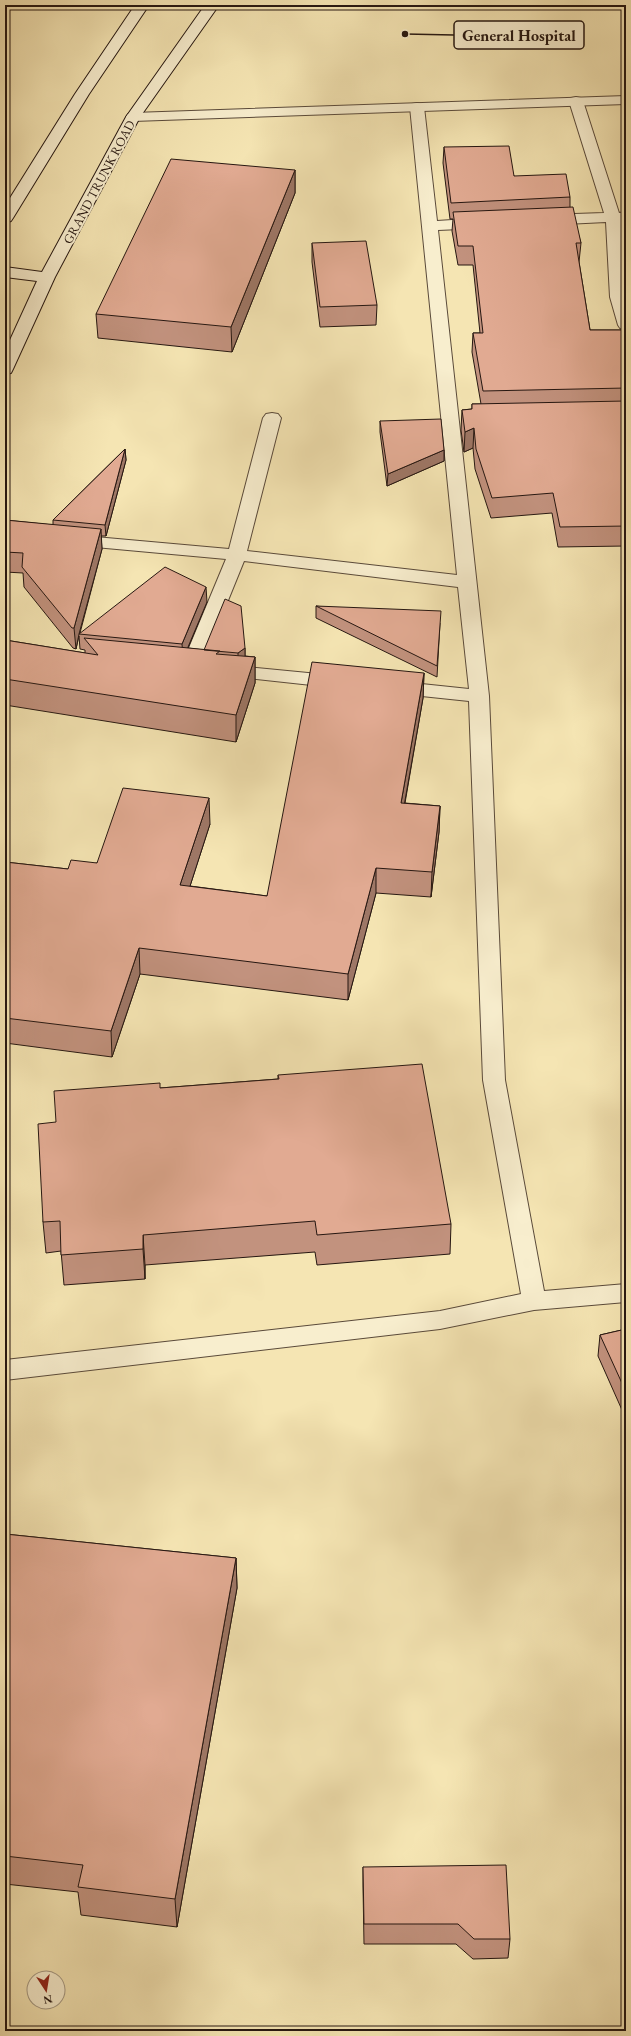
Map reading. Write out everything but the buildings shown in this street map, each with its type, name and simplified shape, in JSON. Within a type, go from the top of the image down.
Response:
[{"type":"street","points":[[5,218],[82,94],[142,5]]},
{"type":"street","name":"GRAND TRUNK ROAD","points":[[5,370],[48,277],[134,117],[212,5]]},
{"type":"street","points":[[134,117],[626,100]]},
{"type":"street","points":[[576,101],[620,217],[622,297],[626,325]]},
{"type":"street","points":[[417,107],[430,226],[458,418],[467,582],[479,696],[494,1080],[534,1300]]},
{"type":"street","points":[[534,221],[620,217]]},
{"type":"street","points":[[430,226],[502,222]]},
{"type":"street","points":[[5,272],[48,277]]},
{"type":"street","points":[[272,418],[237,555],[183,667],[479,696]]},
{"type":"street","points":[[59,539],[237,555],[467,582]]},
{"type":"street","points":[[5,1370],[440,1320],[534,1300],[626,1293]]},
{"type":"place","name":"General Hospital","points":[[405,34]]}]
